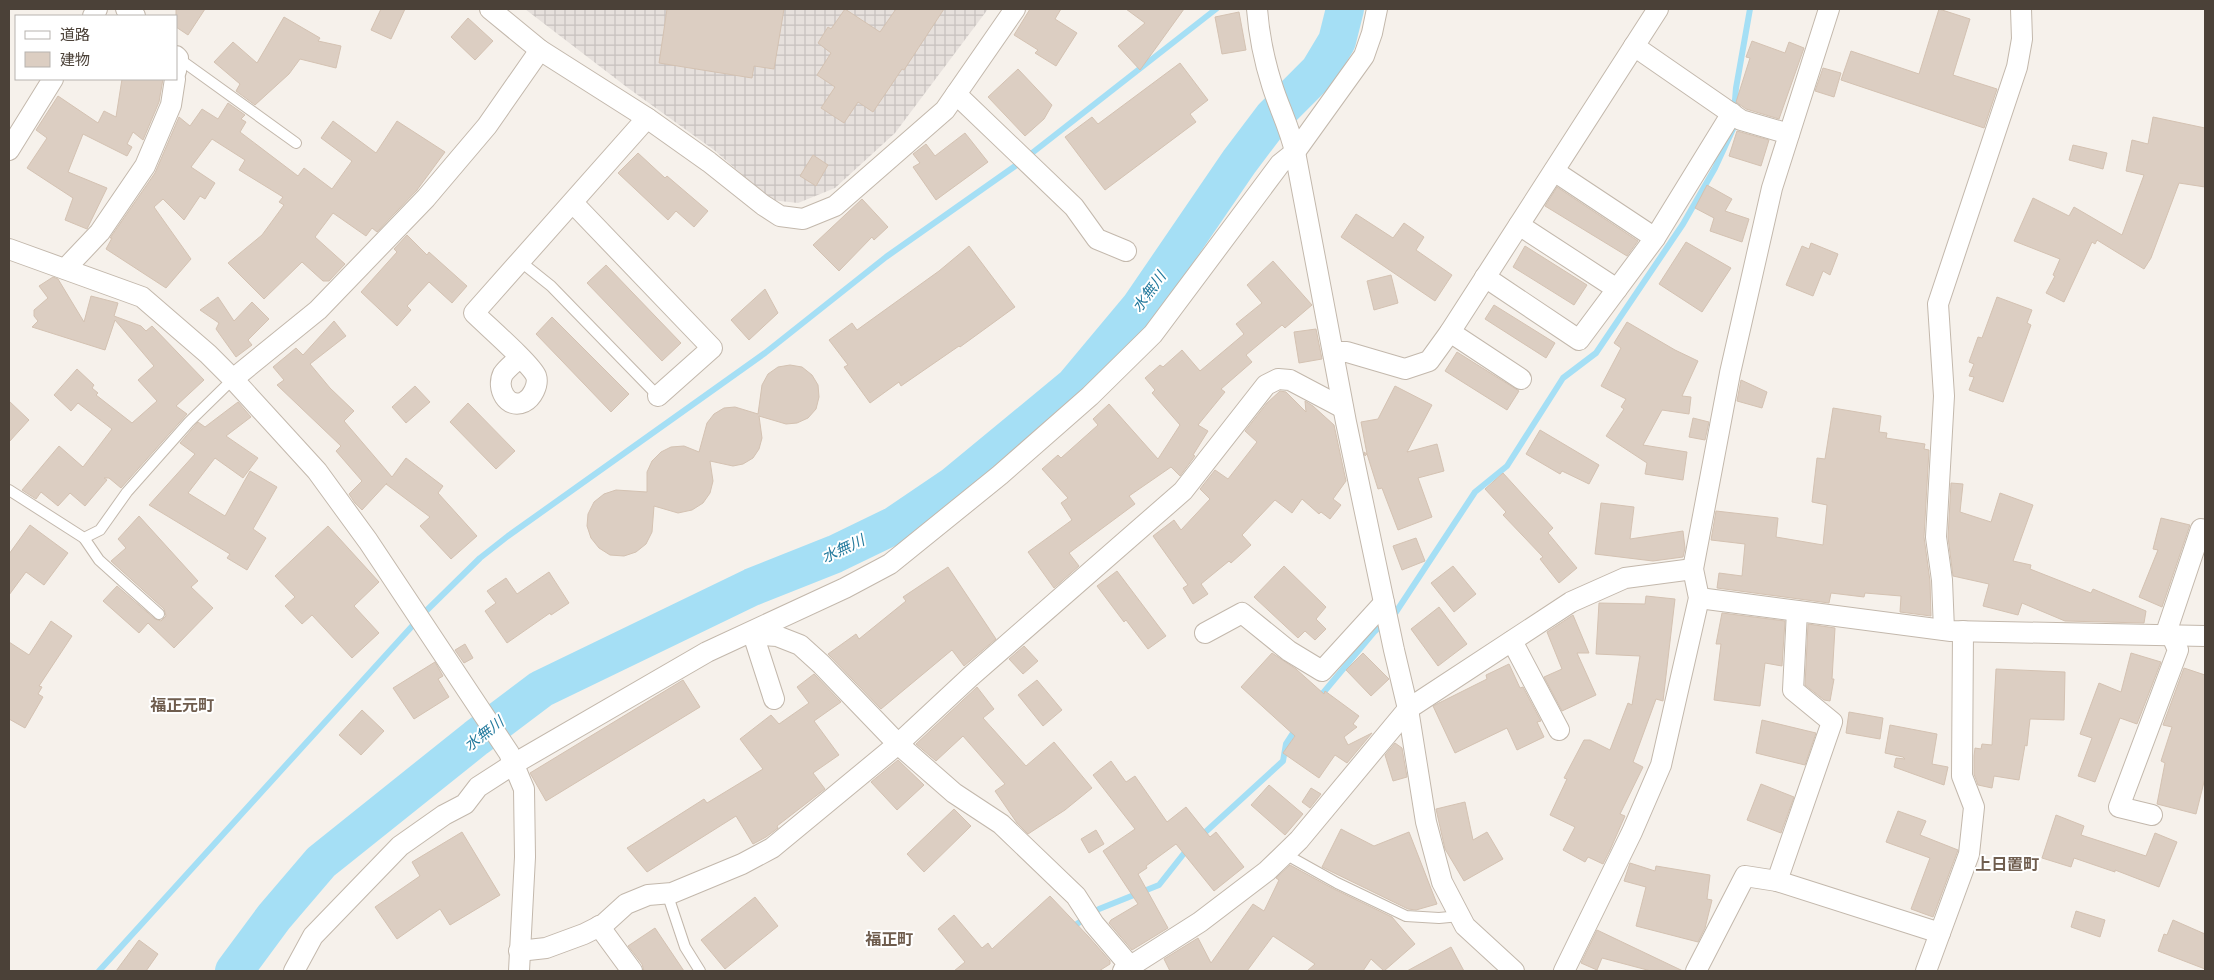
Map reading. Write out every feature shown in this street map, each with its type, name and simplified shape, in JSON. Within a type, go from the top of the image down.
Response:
[{"type":"street","points":[[490,9],[540,50],[647,118],[709,162],[763,205],[780,216],[803,219],[835,206],[945,110],[1015,9]]},
{"type":"street","points":[[1257,9],[1259,37],[1272,86],[1293,144],[1343,408],[1408,709],[1426,822],[1442,882],[1465,926],[1514,971]]},
{"type":"street","points":[[294,971],[314,936],[400,846],[444,815],[465,804],[478,787],[511,759],[707,652],[845,588],[890,564],[1000,475],[1075,409],[1153,334],[1293,144],[1364,56],[1372,33],[1377,9]]},
{"type":"street","points":[[1332,352],[1347,352],[1405,369],[1429,361],[1486,278],[1658,9]]},
{"type":"street","points":[[1564,971],[1632,832],[1661,765],[1699,598],[1693,569],[1730,373],[1772,188],[1829,9]]},
{"type":"street","points":[[1926,971],[1968,854],[1974,807],[1962,776],[1953,630],[1942,580],[1936,538],[1944,396],[1938,304],[2017,67],[2022,39],[2021,9]]},
{"type":"street","points":[[1634,46],[1742,120],[1789,134]]},
{"type":"street","points":[[233,379],[318,310],[426,198],[487,126],[540,50]]},
{"type":"street","points":[[9,150],[53,80]]},
{"type":"street","points":[[65,269],[100,232],[145,166],[171,105],[175,80]]},
{"type":"street","points":[[956,94],[1074,207],[1097,239],[1126,252]]},
{"type":"street","points":[[1486,278],[1578,340],[1656,238],[1732,114]]},
{"type":"street","points":[[520,358],[474,313],[647,118]]},
{"type":"street","points":[[1554,171],[1656,238]]},
{"type":"street","points":[[573,203],[712,348],[658,396]]},
{"type":"street","points":[[1519,225],[1617,289]]},
{"type":"street","points":[[9,249],[142,297],[208,354],[233,379],[317,471],[368,541],[511,759],[524,789],[525,857],[519,971]]},
{"type":"street","points":[[1450,332],[1521,379]]},
{"type":"street","points":[[519,950],[546,948],[584,934],[599,926],[626,904],[648,895],[667,894],[742,864],[772,848],[898,744],[970,677],[1183,491],[1266,385],[1278,379],[1290,380],[1343,408]]},
{"type":"street","points":[[2152,815],[2118,807],[2178,650],[2168,627],[2202,529]]},
{"type":"street","points":[[749,634],[777,636],[800,645],[821,664],[898,744],[954,794],[1001,824],[1076,896],[1126,969],[1200,922],[1267,871],[1312,825],[1408,709],[1571,602],[1625,578],[1693,569]]},
{"type":"street","points":[[1699,598],[1953,630],[2205,636]]},
{"type":"street","points":[[1205,633],[1242,613],[1289,651],[1322,671],[1384,603]]},
{"type":"street","points":[[1777,881],[1832,722],[1793,690],[1798,611]]},
{"type":"street","points":[[749,634],[774,698]]},
{"type":"street","points":[[1512,640],[1559,730]]},
{"type":"street","points":[[1696,971],[1745,876],[1777,881],[1940,932]]},
{"type":"street","points":[[599,926],[632,971]]},
{"type":"lane","points":[[178,62],[296,143]]},
{"type":"lane","points":[[521,262],[551,286],[658,396]]},
{"type":"lane","points":[[84,538],[100,530],[133,485],[189,422],[233,379]]},
{"type":"lane","points":[[9,490],[84,538],[99,560],[158,614]]},
{"type":"lane","points":[[1285,854],[1345,887],[1406,916],[1439,918],[1460,916]]},
{"type":"lane","points":[[667,894],[685,946],[700,971]]},
{"type":"shaded area","points":[[525,9],[988,9],[895,133],[835,188],[798,203],[771,200],[714,150],[628,88]]},
{"type":"building","points":[[176,9],[205,9],[188,35],[178,28],[178,15],[176,15]]},
{"type":"building","points":[[381,9],[405,9],[391,39],[371,30]]},
{"type":"building","points":[[667,9],[784,9],[774,69],[754,66],[752,78],[659,63]]},
{"type":"building","points":[[845,9],[880,32],[896,9],[944,9],[904,70],[902,69],[873,112],[858,102],[844,123],[821,108],[835,87],[817,75],[831,53],[818,43],[828,27],[831,29]]},
{"type":"building","points":[[1030,9],[1061,9],[1055,19],[1077,33],[1056,66],[1035,53],[1038,50],[1014,35]]},
{"type":"building","points":[[1126,9],[1184,9],[1140,70],[1118,46],[1145,23]]},
{"type":"building","points":[[1939,9],[1970,19],[1953,75],[1997,89],[1984,128],[1841,80],[1851,51],[1919,74]]},
{"type":"building","points":[[1239,12],[1246,50],[1222,54],[1215,17]]},
{"type":"building","points":[[284,17],[320,38],[318,41],[341,46],[336,68],[300,59],[289,74],[255,105],[236,91],[240,84],[214,62],[233,42],[257,63]]},
{"type":"building","points":[[468,18],[493,41],[475,60],[451,37]]},
{"type":"building","points":[[1752,41],[1785,53],[1789,42],[1804,48],[1779,119],[1746,109],[1736,102],[1750,58],[1746,57]]},
{"type":"building","points":[[1180,63],[1208,100],[1190,114],[1196,122],[1105,190],[1065,137],[1092,117],[1098,124]]},
{"type":"building","points":[[1823,68],[1841,73],[1834,97],[1815,91]]},
{"type":"building","points":[[1018,69],[1052,105],[1044,119],[1025,136],[988,97]]},
{"type":"building","points":[[122,80],[163,80],[159,102],[143,140],[133,132],[127,144],[132,147],[127,156],[83,134],[68,172],[107,188],[87,229],[65,220],[73,198],[27,168],[47,138],[36,130],[58,96],[98,123],[104,111],[116,117]]},
{"type":"building","points":[[228,103],[245,115],[241,119],[246,122],[240,132],[298,176],[304,168],[332,189],[352,161],[321,138],[333,121],[376,153],[397,121],[445,152],[417,190],[377,232],[372,228],[366,236],[333,213],[315,237],[345,264],[329,281],[323,281],[302,262],[264,299],[228,263],[262,235],[284,205],[279,202],[283,197],[239,170],[245,160],[212,139],[191,167],[215,183],[205,199],[200,196],[184,220],[163,199],[154,207],[191,259],[166,288],[106,249],[112,238],[110,238],[155,173],[179,117],[190,126],[202,109],[218,119]]},
{"type":"building","points":[[2153,117],[2205,128],[2205,187],[2179,183],[2151,258],[2144,269],[2097,240],[2095,244],[2092,242],[2064,302],[2046,293],[2055,276],[2053,275],[2060,259],[2014,241],[2033,198],[2069,216],[2074,207],[2122,235],[2144,175],[2126,171],[2132,140],[2148,144]]},
{"type":"building","points":[[1737,131],[1769,140],[1761,166],[1729,156]]},
{"type":"building","points":[[965,133],[988,162],[936,200],[913,167],[920,163],[913,154],[926,144],[935,156]]},
{"type":"building","points":[[2073,145],[2107,153],[2103,169],[2069,160]]},
{"type":"building","points":[[638,153],[665,178],[667,176],[708,211],[694,227],[676,211],[668,220],[618,173]]},
{"type":"building","points":[[813,155],[828,165],[816,186],[800,176]]},
{"type":"building","points":[[1707,185],[1732,199],[1725,211],[1749,219],[1742,242],[1710,231],[1714,218],[1695,208]]},
{"type":"building","points":[[1557,187],[1638,241],[1627,256],[1545,206]]},
{"type":"building","points":[[862,199],[888,227],[874,240],[872,237],[839,271],[813,245]]},
{"type":"building","points":[[1356,214],[1393,238],[1404,223],[1424,237],[1416,250],[1452,275],[1435,301],[1341,237]]},
{"type":"building","points":[[407,235],[427,255],[429,252],[467,286],[452,303],[429,282],[407,306],[411,310],[397,326],[361,292],[397,252],[394,249]]},
{"type":"building","points":[[1686,242],[1731,268],[1702,312],[1659,284]]},
{"type":"building","points":[[1811,243],[1838,254],[1830,275],[1823,271],[1813,296],[1786,285],[1802,246],[1809,249]]},
{"type":"building","points":[[969,246],[1015,307],[960,347],[901,386],[899,382],[870,403],[844,367],[848,365],[829,340],[852,323],[857,330],[939,271]]},
{"type":"building","points":[[1525,246],[1587,285],[1574,305],[1513,267]]},
{"type":"building","points":[[1273,261],[1312,305],[1285,328],[1282,325],[1246,355],[1252,362],[1221,389],[1225,392],[1198,425],[1208,431],[1193,455],[1195,456],[1180,476],[1171,467],[1129,496],[1135,504],[1069,553],[1079,566],[1054,588],[1028,552],[1072,520],[1061,503],[1068,498],[1042,469],[1058,455],[1061,458],[1098,425],[1093,419],[1109,404],[1158,459],[1180,425],[1152,393],[1155,390],[1145,378],[1160,365],[1163,367],[1182,350],[1200,371],[1244,334],[1236,324],[1262,303],[1247,285]]},
{"type":"building","points":[[606,265],[681,343],[662,361],[587,283]]},
{"type":"building","points":[[1391,275],[1398,303],[1374,310],[1367,281]]},
{"type":"building","points":[[53,277],[58,279],[84,322],[91,296],[118,303],[114,316],[141,326],[146,331],[152,326],[204,380],[176,406],[187,414],[121,488],[109,478],[104,478],[107,480],[85,506],[70,493],[58,506],[41,492],[36,499],[22,490],[59,446],[83,467],[112,429],[78,403],[71,411],[54,395],[77,369],[94,385],[92,388],[98,393],[96,395],[132,423],[157,401],[138,380],[154,366],[115,320],[105,350],[32,327],[38,321],[34,316],[34,310],[48,298],[39,286]]},
{"type":"building","points":[[765,289],[778,313],[749,340],[731,320]]},
{"type":"building","points":[[218,297],[234,321],[252,302],[269,319],[248,340],[252,345],[236,357],[216,329],[219,323],[200,310]]},
{"type":"building","points":[[1997,297],[2032,310],[2027,323],[2031,325],[2003,402],[1969,390],[1974,377],[1969,376],[1974,364],[1969,362],[1978,337],[1982,338]]},
{"type":"building","points":[[1494,305],[1555,343],[1546,358],[1485,319]]},
{"type":"building","points":[[552,317],[629,394],[611,412],[536,334]]},
{"type":"building","points":[[334,321],[346,336],[310,364],[330,388],[354,411],[344,421],[392,477],[406,458],[443,486],[438,493],[477,536],[451,559],[420,526],[430,517],[386,484],[362,510],[355,503],[349,494],[362,481],[336,451],[341,446],[277,385],[284,380],[273,367],[296,348],[303,355]]},
{"type":"building","points":[[1627,322],[1698,361],[1682,396],[1691,397],[1689,414],[1662,410],[1643,445],[1687,452],[1683,480],[1645,474],[1647,463],[1606,436],[1624,409],[1621,407],[1626,399],[1601,386],[1621,348],[1614,343]]},
{"type":"building","points":[[1316,329],[1322,359],[1299,363],[1294,332]]},
{"type":"building","points":[[1457,352],[1519,391],[1507,410],[1445,371]]},
{"type":"building","points":[[790,365],[802,367],[812,375],[818,385],[819,397],[816,409],[808,418],[797,423],[786,424],[759,416],[762,438],[759,449],[753,458],[743,464],[733,466],[710,461],[713,481],[710,493],[703,503],[692,510],[678,513],[654,506],[652,532],[646,544],[636,552],[624,556],[610,555],[599,548],[591,538],[587,526],[588,514],[594,502],[604,494],[616,490],[647,492],[647,472],[652,461],[661,452],[671,447],[684,446],[699,452],[707,423],[714,414],[724,408],[735,407],[758,414],[762,385],[768,374],[778,367]]},
{"type":"building","points":[[1741,380],[1767,392],[1762,408],[1737,401]]},
{"type":"building","points":[[415,386],[430,402],[406,423],[392,407]]},
{"type":"building","points":[[1395,386],[1432,405],[1407,452],[1437,444],[1444,471],[1418,478],[1432,517],[1398,530],[1382,488],[1378,489],[1367,454],[1361,422],[1378,419]]},
{"type":"building","points":[[1280,391],[1286,392],[1306,412],[1305,401],[1313,406],[1334,425],[1346,481],[1333,499],[1341,505],[1330,519],[1321,512],[1319,514],[1302,499],[1292,513],[1275,500],[1242,535],[1251,545],[1231,563],[1229,561],[1201,584],[1208,594],[1193,604],[1183,588],[1188,585],[1153,536],[1174,520],[1181,530],[1210,499],[1200,489],[1215,470],[1228,479],[1257,442],[1245,431],[1267,403]]},
{"type":"building","points":[[9,401],[29,420],[9,442]]},
{"type":"building","points":[[238,402],[251,417],[226,436],[258,458],[243,478],[215,458],[188,493],[225,516],[250,471],[277,487],[253,529],[266,538],[247,570],[227,558],[230,554],[149,505],[195,454],[180,443],[198,422],[205,427]]},
{"type":"building","points":[[468,403],[515,451],[496,469],[450,422]]},
{"type":"building","points":[[1833,408],[1881,416],[1879,432],[1887,433],[1886,438],[1925,444],[1924,449],[1929,450],[1924,537],[1930,581],[1931,616],[1900,612],[1901,596],[1865,593],[1864,597],[1831,593],[1829,603],[1717,588],[1719,573],[1742,576],[1745,544],[1711,540],[1716,511],[1778,518],[1776,537],[1823,545],[1827,505],[1812,502],[1817,458],[1825,459]]},
{"type":"building","points":[[1693,418],[1709,422],[1705,440],[1689,437]]},
{"type":"building","points":[[1540,430],[1599,465],[1589,484],[1562,471],[1560,474],[1526,454]]},
{"type":"building","points":[[1503,473],[1553,528],[1548,533],[1577,568],[1559,583],[1540,559],[1543,557],[1503,515],[1506,512],[1485,489]]},
{"type":"building","points":[[1951,483],[1963,484],[1960,512],[1991,522],[2000,493],[2033,505],[2013,561],[2031,565],[2030,569],[2091,593],[2093,589],[2146,611],[2144,623],[2065,621],[2022,603],[2018,615],[1983,606],[1989,584],[1953,576],[1948,537]]},
{"type":"building","points":[[1601,503],[1634,507],[1630,539],[1683,531],[1685,548],[1683,557],[1653,561],[1595,554]]},
{"type":"building","points":[[139,516],[198,581],[191,587],[213,608],[174,648],[148,623],[139,633],[103,601],[117,586],[155,619],[161,621],[166,616],[164,609],[111,561],[126,548],[118,539]]},
{"type":"building","points":[[2161,518],[2190,525],[2162,607],[2139,597],[2158,550],[2153,549]]},
{"type":"building","points":[[30,525],[68,553],[44,585],[26,572],[9,595],[9,554]]},
{"type":"building","points":[[328,526],[379,582],[354,606],[379,633],[352,658],[312,615],[302,624],[285,606],[295,597],[275,576]]},
{"type":"building","points":[[1416,538],[1425,561],[1402,570],[1393,546]]},
{"type":"building","points":[[1284,566],[1326,607],[1316,619],[1326,629],[1315,640],[1305,631],[1298,638],[1254,597]]},
{"type":"building","points":[[1453,566],[1476,594],[1454,612],[1431,583]]},
{"type":"building","points":[[948,567],[996,639],[964,666],[952,650],[881,709],[828,654],[856,634],[859,639],[906,601],[903,597]]},
{"type":"building","points":[[1117,571],[1166,636],[1148,649],[1126,620],[1124,622],[1097,586]]},
{"type":"building","points":[[549,572],[569,603],[551,615],[550,613],[507,643],[485,611],[496,603],[487,591],[506,578],[517,594]]},
{"type":"building","points":[[1646,596],[1675,599],[1663,701],[1656,699],[1633,762],[1643,767],[1620,814],[1625,816],[1610,850],[1603,864],[1588,857],[1585,862],[1563,850],[1575,827],[1550,815],[1567,779],[1564,778],[1584,740],[1590,740],[1610,750],[1628,703],[1632,705],[1640,656],[1596,654],[1599,603],[1645,604]]},
{"type":"building","points":[[1439,607],[1467,644],[1438,666],[1411,629]]},
{"type":"building","points":[[1722,613],[1785,621],[1782,666],[1765,663],[1760,706],[1714,700],[1721,644],[1716,644]]},
{"type":"building","points":[[1573,615],[1589,653],[1577,653],[1596,695],[1562,711],[1544,677],[1562,669],[1547,632]]},
{"type":"building","points":[[51,621],[72,636],[39,686],[42,687],[38,694],[43,697],[25,728],[9,719],[9,642],[29,655]]},
{"type":"building","points":[[1808,624],[1835,628],[1832,679],[1834,679],[1830,701],[1824,700],[1805,685]]},
{"type":"building","points":[[465,644],[473,658],[464,663],[455,650]]},
{"type":"building","points":[[1024,646],[1038,661],[1023,674],[1009,659]]},
{"type":"building","points":[[1272,653],[1296,669],[1324,694],[1325,691],[1359,716],[1353,724],[1357,727],[1344,737],[1348,745],[1372,733],[1347,763],[1335,755],[1319,778],[1283,753],[1295,736],[1241,687]]},
{"type":"building","points":[[1363,653],[1389,679],[1371,696],[1346,670]]},
{"type":"building","points":[[2131,653],[2161,662],[2137,724],[2120,718],[2095,782],[2078,776],[2092,738],[2080,734],[2099,683],[2121,692]]},
{"type":"building","points":[[435,662],[443,676],[438,679],[449,697],[414,719],[393,688]]},
{"type":"building","points":[[1509,664],[1520,688],[1523,687],[1541,721],[1537,722],[1544,737],[1517,750],[1507,728],[1455,753],[1433,706],[1487,679],[1486,675]]},
{"type":"building","points":[[2184,668],[2205,675],[2205,778],[2196,814],[2157,804],[2165,763],[2161,761],[2172,727],[2163,725]]},
{"type":"building","points":[[1996,669],[2065,672],[2064,720],[2030,719],[2027,746],[2025,745],[2019,780],[1994,776],[1992,788],[1978,785],[1974,774],[1974,756],[1975,748],[1981,749],[1982,744],[1992,745]]},
{"type":"building","points":[[814,674],[841,702],[814,721],[839,755],[813,773],[825,789],[777,826],[778,828],[753,844],[736,816],[647,872],[627,848],[704,799],[707,803],[763,769],[740,739],[771,715],[779,724],[809,703],[797,687]]},
{"type":"building","points":[[683,680],[700,707],[546,801],[530,773]]},
{"type":"building","points":[[1037,680],[1062,710],[1043,726],[1018,695]]},
{"type":"building","points":[[977,687],[994,709],[983,718],[1026,766],[1054,742],[1092,788],[1065,810],[1028,834],[1017,823],[995,791],[1005,784],[963,736],[936,761],[916,744]]},
{"type":"building","points":[[362,710],[384,731],[361,755],[339,735]]},
{"type":"building","points":[[1849,712],[1883,718],[1880,739],[1846,733]]},
{"type":"building","points":[[1762,720],[1816,733],[1805,765],[1756,753]]},
{"type":"building","points":[[1890,725],[1937,734],[1932,764],[1948,767],[1944,785],[1894,767],[1896,758],[1905,759],[1885,753]]},
{"type":"building","points":[[1395,743],[1402,748],[1407,777],[1393,781],[1385,755]]},
{"type":"building","points":[[898,760],[924,785],[897,810],[871,782]]},
{"type":"building","points":[[1111,761],[1126,782],[1135,776],[1167,822],[1186,807],[1210,837],[1216,832],[1244,867],[1214,891],[1176,844],[1146,866],[1147,868],[1138,874],[1168,928],[1132,950],[1109,923],[1138,904],[1103,851],[1135,829],[1093,775]]},
{"type":"building","points":[[1761,784],[1794,797],[1781,833],[1747,820]]},
{"type":"building","points":[[1269,785],[1303,814],[1285,835],[1251,805]]},
{"type":"building","points":[[1311,788],[1321,794],[1310,808],[1302,802]]},
{"type":"building","points":[[1465,802],[1473,840],[1487,832],[1503,859],[1464,881],[1445,849],[1436,809]]},
{"type":"building","points":[[954,809],[971,826],[924,872],[907,854]]},
{"type":"building","points":[[1898,811],[1926,821],[1920,835],[1958,850],[1933,917],[1911,909],[1930,858],[1886,842]]},
{"type":"building","points":[[2056,815],[2084,826],[2081,835],[2146,856],[2155,833],[2177,842],[2159,887],[2115,870],[2115,872],[2074,858],[2071,867],[2042,858]]},
{"type":"building","points":[[1341,829],[1374,846],[1409,832],[1437,904],[1416,910],[1408,909],[1322,867]]},
{"type":"building","points":[[1096,830],[1104,844],[1089,853],[1081,839]]},
{"type":"building","points":[[462,832],[500,895],[450,925],[440,909],[397,939],[375,907],[420,876],[412,862]]},
{"type":"building","points":[[1630,863],[1655,871],[1656,866],[1710,875],[1707,899],[1712,900],[1705,928],[1698,942],[1636,926],[1646,887],[1624,881]]},
{"type":"building","points":[[1290,865],[1392,917],[1415,944],[1384,971],[1371,959],[1363,971],[1307,971],[1315,964],[1273,936],[1247,971],[1170,971],[1164,959],[1198,938],[1211,963],[1253,904],[1264,911],[1279,880],[1276,878]]},
{"type":"building","points":[[1050,896],[1088,936],[1110,961],[1110,964],[1099,971],[954,971],[965,962],[938,929],[954,915],[982,948],[988,943],[992,949]]},
{"type":"building","points":[[755,897],[778,926],[725,969],[701,940]]},
{"type":"building","points":[[2076,911],[2105,920],[2100,937],[2071,927]]},
{"type":"building","points":[[2173,920],[2205,934],[2205,969],[2158,951],[2164,934],[2167,935]]},
{"type":"building","points":[[655,928],[684,971],[644,971],[642,964],[628,946]]},
{"type":"building","points":[[1597,930],[1683,971],[1651,971],[1602,958],[1597,970],[1581,963]]},
{"type":"building","points":[[139,940],[158,954],[146,971],[116,971]]},
{"type":"building","points":[[1451,947],[1464,971],[1407,971]]},
{"type":"waterway","points":[[99,971],[424,613],[480,558],[508,536],[765,353],[886,257],[1018,164],[1216,9]]},
{"type":"waterway","name":"水無川","points":[[234,971],[274,917],[321,862],[476,738],[541,689],[752,587],[835,554],[895,525],[954,485],[1074,386],[1140,307],[1239,162],[1273,117],[1319,71],[1337,41],[1345,9]]},
{"type":"waterway","points":[[1734,112],[1736,88],[1750,9]]},
{"type":"waterway","points":[[1318,699],[1374,632],[1396,612],[1475,492],[1507,466],[1563,378],[1596,353],[1683,224],[1715,168],[1733,129]]},
{"type":"waterway","points":[[1200,837],[1283,761],[1286,744],[1297,727]]},
{"type":"waterway","points":[[1071,928],[1099,909],[1159,885],[1189,847]]},
{"type":"district","name":"福正元町","points":[[182,705]]},
{"type":"district","name":"上日置町","points":[[2007,864]]},
{"type":"district","name":"福正町","points":[[889,939]]}]
